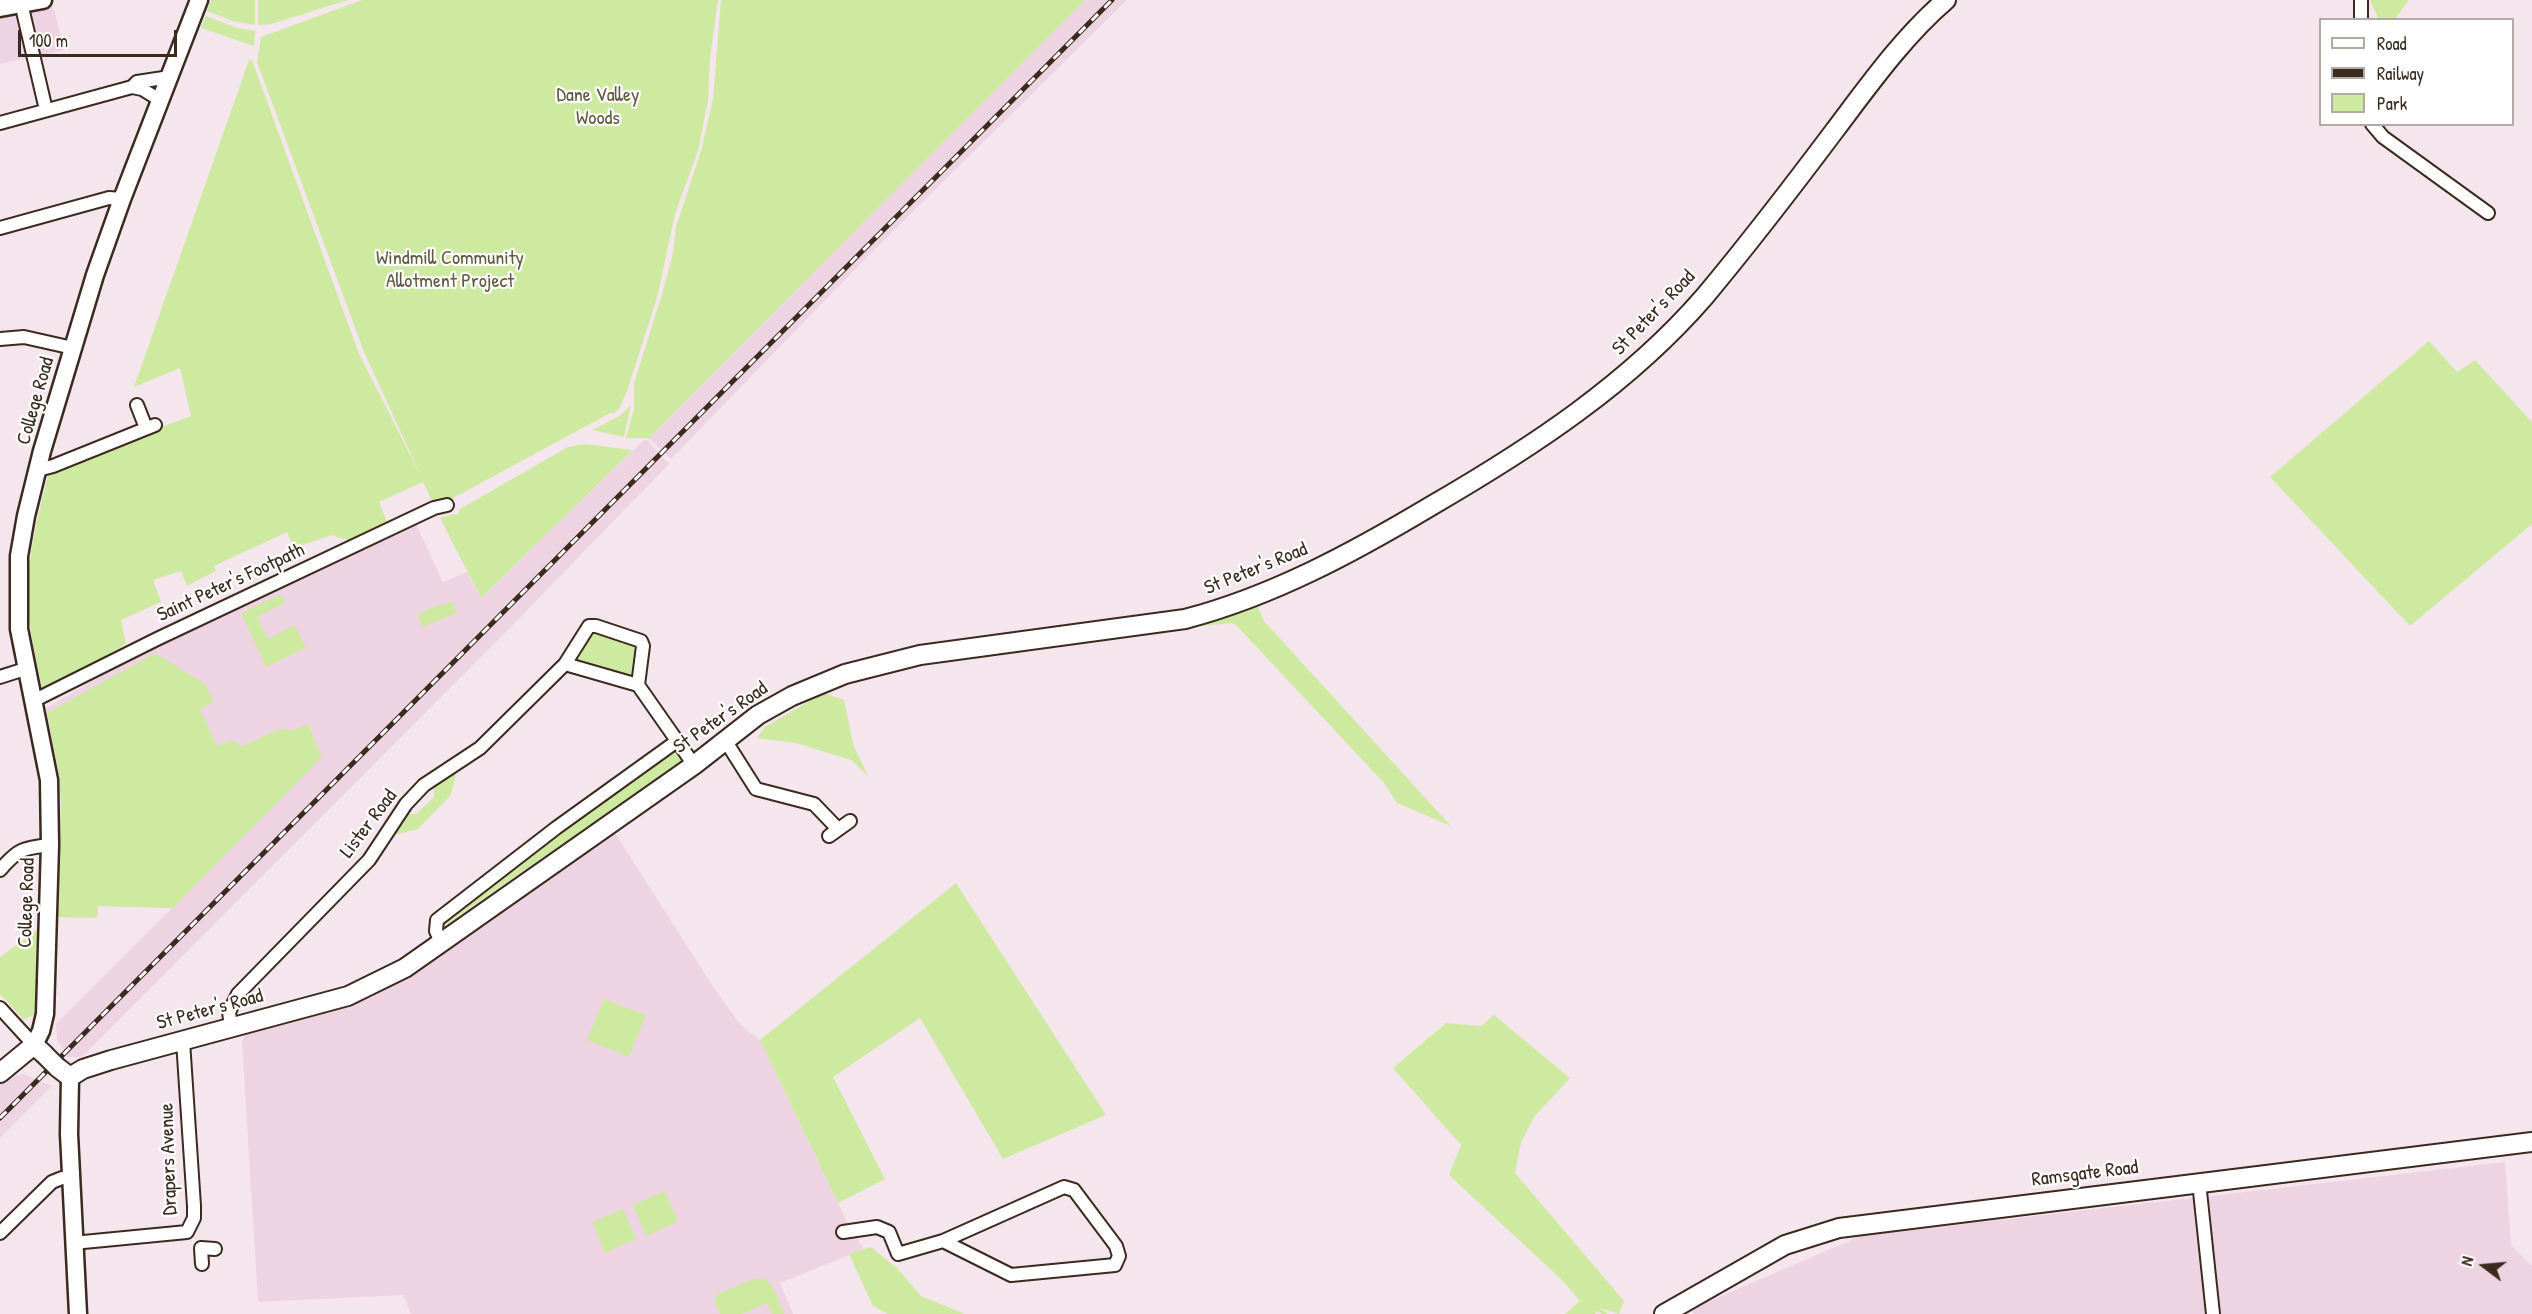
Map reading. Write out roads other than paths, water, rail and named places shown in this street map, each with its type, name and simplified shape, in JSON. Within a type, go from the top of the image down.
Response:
[{"type":"main road","points":[[0,8],[43,0]]},
{"type":"main road","name":"College Road","points":[[39,1049],[45,1014],[50,845],[49,780],[25,669],[18,618],[19,556],[26,516],[73,348],[122,199],[199,0]]},
{"type":"main road","name":"St Peter's Road","points":[[64,1072],[348,996],[405,968],[694,765],[758,714],[792,696],[870,666],[969,647],[1185,619],[1226,608],[1324,566],[1451,495],[1517,454],[1588,404],[1632,370],[1661,342],[1727,268],[1873,81],[1917,29],[1946,0]]},
{"type":"main road","points":[[0,1073],[39,1049],[64,1072],[78,1314]]},
{"type":"main road","name":"Ramsgate Road","points":[[1664,1314],[1785,1245],[1839,1228],[2532,1142]]},
{"type":"street","points":[[2361,0],[2361,18]]},
{"type":"street","points":[[21,3],[46,110]]},
{"type":"street","points":[[0,123],[132,87],[137,82],[170,77]]},
{"type":"street","points":[[132,87],[160,100]]},
{"type":"street","points":[[2374,126],[2383,137],[2488,213]]},
{"type":"street","points":[[0,228],[109,198],[122,199]]},
{"type":"street","points":[[0,339],[24,338],[73,348]]},
{"type":"street","points":[[38,470],[151,427],[136,405]]},
{"type":"street","name":"Saint Peter's Footpath","points":[[33,701],[167,634],[434,508],[447,505]]},
{"type":"street","name":"Lister Road","points":[[231,1027],[229,1012],[238,994],[369,860],[406,804],[424,785],[480,748],[565,664],[590,626],[641,641],[643,646],[638,685]]},
{"type":"street","points":[[565,664],[638,685],[694,765]]},
{"type":"street","points":[[0,677],[25,669]]},
{"type":"street","points":[[725,740],[756,789],[813,804],[834,833],[850,821]]},
{"type":"street","name":"St Peter's Road","points":[[441,942],[436,931],[437,920],[556,828],[677,741]]},
{"type":"street","points":[[3,861],[24,847],[50,845]]},
{"type":"street","points":[[0,1008],[39,1049]]},
{"type":"street","name":"Drapers Avenue","points":[[73,1243],[187,1232],[194,1218],[194,1206],[183,1041]]},
{"type":"street","points":[[0,1233],[52,1182],[70,1178]]},
{"type":"street","points":[[2199,1182],[2213,1314]]},
{"type":"street","points":[[843,1232],[877,1227],[890,1232],[898,1254],[943,1241],[1064,1187],[1074,1190],[1116,1246],[1119,1256],[1115,1266],[1011,1275],[943,1241]]},
{"type":"street","points":[[187,1232],[201,1248],[202,1264]]},
{"type":"street","points":[[201,1248],[215,1248]]},
{"type":"railway","points":[[0,1118],[1112,0]]},
{"type":"park label","name":"Dane Valley Woods","points":[[598,108]]},
{"type":"park label","name":"Windmill Community Allotment Project","points":[[450,270]]}]
